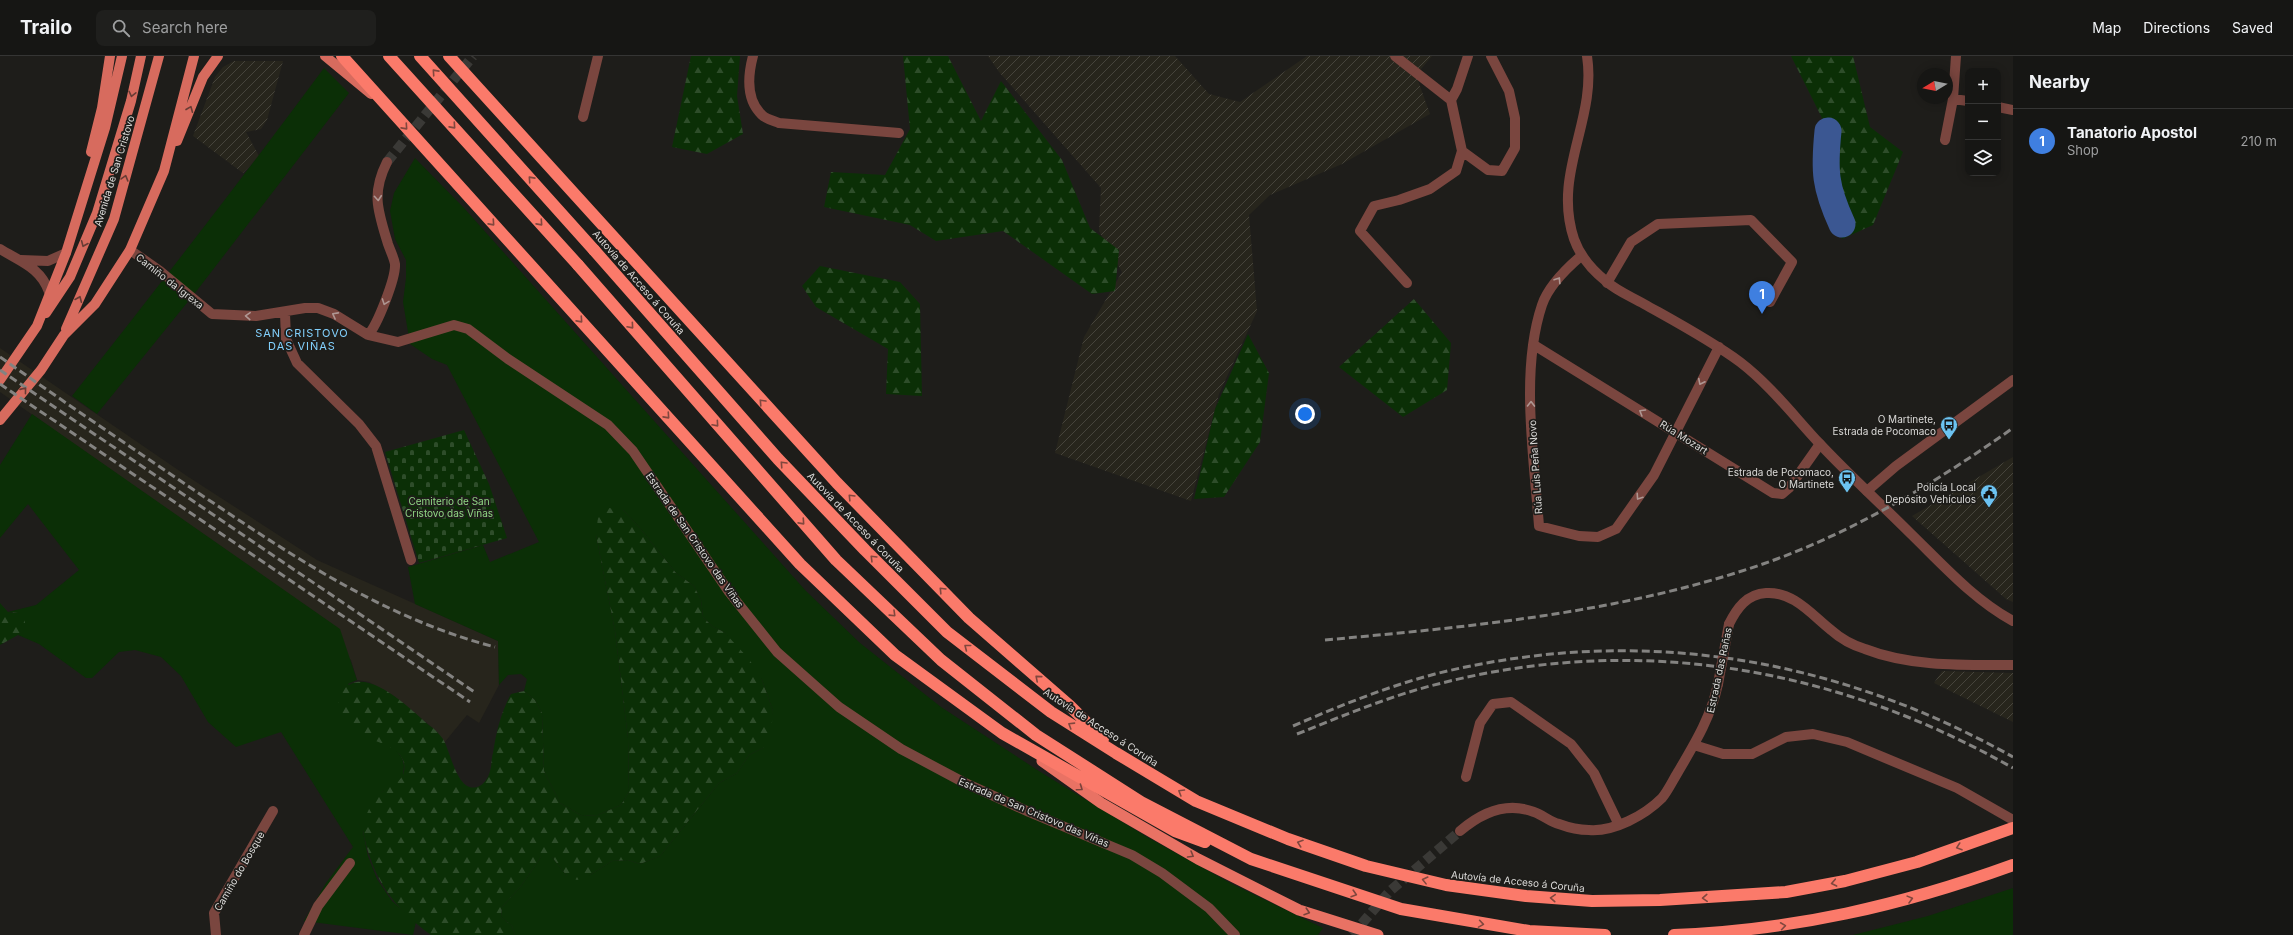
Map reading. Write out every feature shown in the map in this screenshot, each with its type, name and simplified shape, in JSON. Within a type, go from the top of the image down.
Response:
[{"type":"highway","points":[[342,56],[800,564],[895,656],[1101,803],[1198,859],[1299,910],[1378,935]]},
{"type":"highway","points":[[389,56],[578,265],[836,560],[941,660],[1036,735],[1141,802],[1251,859]]},
{"type":"highway","name":"Autovía de Acceso á Coruña","points":[[420,56],[778,458],[865,550],[947,632],[1051,712],[1196,801],[1288,839],[1366,866],[1439,883],[1526,896],[1592,901],[1660,900],[1786,892],[1845,881],[1917,862],[2013,828]]},
{"type":"highway","points":[[449,56],[837,483],[969,618],[1070,706],[1116,753]]},
{"type":"highway","points":[[1002,733],[1175,831],[1251,859],[1401,909],[1529,931],[1605,935]]},
{"type":"highway","points":[[1674,935],[1723,933],[1784,926],[1863,912],[1952,887],[2013,865]]},
{"type":"main road","points":[[84,196],[110,56]]},
{"type":"main road","points":[[0,380],[37,326],[49,292],[66,252],[105,128],[122,56]]},
{"type":"main road","name":"Avenida de San Cristovo","points":[[37,326],[70,277],[97,213],[131,101],[141,56]]},
{"type":"main road","name":"Avenida de San Cristovo","points":[[64,335],[114,220],[159,56]]},
{"type":"main road","points":[[164,171],[194,56]]},
{"type":"main road","points":[[0,420],[41,370],[64,335],[95,304],[130,250],[203,76],[218,56]]},
{"type":"main road","points":[[325,56],[388,108]]},
{"type":"street","points":[[583,117],[598,56]]},
{"type":"street","points":[[753,56],[748,83],[752,101],[762,116],[779,123],[899,133]]},
{"type":"street","points":[[1395,56],[1451,100],[1462,151],[1456,171],[1430,189],[1399,200],[1374,206],[1360,231],[1407,283]]},
{"type":"street","points":[[1451,100],[1457,89],[1468,56]]},
{"type":"street","points":[[1462,151],[1488,170],[1502,171],[1515,148],[1515,118],[1509,91],[1491,56]]},
{"type":"street","points":[[1586,56],[1589,91],[1569,173],[1567,193],[1573,234],[1582,256],[1607,283],[1719,347],[1766,384],[1820,444],[1867,491],[1982,600],[2013,621]]},
{"type":"street","points":[[1956,56],[1953,99],[1965,101]]},
{"type":"street","points":[[1945,140],[1952,104]]},
{"type":"street","points":[[2001,108],[2013,110]]},
{"type":"street","points":[[368,335],[375,328],[387,296],[395,265],[380,218],[377,196],[378,179],[387,162]]},
{"type":"street","points":[[1607,283],[1631,242],[1658,224],[1751,220],[1792,262],[1770,302]]},
{"type":"street","points":[[0,249],[44,279],[49,292]]},
{"type":"street","name":"Camiño da Igrexa","points":[[130,250],[160,271],[212,314],[256,316],[285,313],[305,308],[318,308],[334,314],[368,335]]},
{"type":"street","points":[[17,260],[31,262],[48,261],[66,252]]},
{"type":"street","name":"Rúa Luis Peña Novo","points":[[1582,256],[1564,270],[1542,304],[1534,345],[1530,416],[1539,526],[1579,536],[1598,537],[1616,529],[1654,475],[1719,347]]},
{"type":"street","points":[[285,313],[286,339],[297,363],[358,424],[376,446],[411,560]]},
{"type":"street","name":"Estrada de San Cristovo das Viñas","points":[[368,335],[398,342],[454,325],[468,329],[508,359],[584,408],[608,425],[633,450],[729,592],[778,652],[839,707],[901,749],[963,782],[1029,812],[1132,855],[1162,873],[1209,908],[1235,935]]},
{"type":"street","name":"Rúa Mozart","points":[[1534,345],[1773,493],[1782,494],[1789,488],[1820,444]]},
{"type":"street","points":[[1867,491],[1896,466],[2013,380]]},
{"type":"street","name":"Estrada das Rañas","points":[[1460,831],[1475,818],[1490,811],[1516,807],[1535,812],[1559,824],[1590,830],[1620,825],[1641,815],[1662,797],[1694,745],[1713,707],[1729,624],[1737,608],[1744,601],[1754,596],[1766,593],[1778,594],[1790,598],[1808,609],[1840,638],[1851,644],[1883,655],[1946,663],[2013,665]]},
{"type":"street","points":[[1466,777],[1480,723],[1493,704],[1511,702],[1571,744],[1594,773],[1620,825]]},
{"type":"street","points":[[1694,745],[1723,754],[1752,754],[1786,737],[1813,734],[1847,742],[1957,788],[2013,820]]},
{"type":"street","name":"Camiño do Bosque","points":[[216,935],[214,913],[273,811]]},
{"type":"street","points":[[304,935],[318,906],[350,863]]},
{"type":"shaded area","points":[[988,56],[1175,56],[1209,94],[1240,102],[1307,56],[1432,56],[1416,75],[1430,114],[1342,164],[1270,195],[1249,215],[1257,311],[1219,394],[1191,501],[1055,453],[1084,337],[1122,272],[1099,231],[1101,188],[999,72]]},
{"type":"shaded area","points":[[234,61],[283,61],[267,120],[261,129],[246,132],[259,156],[243,173],[193,136],[215,77],[223,67]]},
{"type":"shaded area","points":[[0,348],[187,476],[317,560],[498,641],[499,685],[479,723],[467,715],[444,743],[434,729],[394,696],[369,682],[357,680],[351,660],[196,530],[0,392]]},
{"type":"shaded area","points":[[2013,457],[2013,602],[2006,599],[1912,516]]},
{"type":"shaded area","points":[[1942,671],[2013,673],[2013,722],[1934,683]]},
{"type":"green space","points":[[691,56],[740,56],[737,96],[743,134],[707,154],[672,147]]},
{"type":"green space","points":[[903,56],[948,56],[981,121],[1001,81],[1062,160],[1090,228],[1119,250],[1115,291],[1092,294],[1003,231],[936,241],[910,225],[824,207],[831,172],[885,175],[910,129]]},
{"type":"green space","points":[[1791,56],[1853,56],[1870,127],[1903,152],[1873,225],[1842,239],[1827,166],[1830,134]]},
{"type":"green space","points":[[324,68],[349,93],[195,293],[97,414],[72,396],[262,151]]},
{"type":"green space","points":[[415,158],[464,208],[806,591],[860,643],[941,707],[1042,773],[1147,837],[1232,884],[1323,928],[1318,935],[515,935],[512,926],[501,917],[502,907],[521,886],[541,857],[552,857],[567,876],[590,875],[612,861],[628,860],[640,864],[660,856],[719,783],[737,773],[749,755],[763,748],[773,711],[762,680],[724,632],[713,627],[703,617],[701,600],[694,586],[676,573],[639,527],[623,510],[596,535],[615,631],[628,738],[629,792],[621,805],[598,815],[582,816],[560,803],[544,771],[542,713],[535,700],[524,691],[527,679],[521,674],[508,675],[499,685],[498,641],[415,604],[408,567],[483,545],[490,562],[539,542],[447,365],[432,359],[410,344],[403,302],[406,278],[406,260],[395,239],[390,211],[394,193]]},
{"type":"green space","points":[[820,266],[900,282],[920,304],[922,396],[886,394],[888,349],[816,307],[802,286]]},
{"type":"green space","points":[[1414,299],[1451,343],[1447,390],[1403,417],[1339,367]]},
{"type":"green space","points":[[1248,334],[1269,373],[1260,442],[1224,497],[1194,499],[1215,409]]},
{"type":"green space","points":[[32,414],[340,629],[357,680],[348,684],[402,758],[404,765],[403,776],[397,784],[382,792],[363,832],[368,856],[377,879],[392,901],[416,922],[413,935],[304,921],[326,883],[353,847],[281,732],[236,747],[208,722],[181,676],[161,657],[135,650],[119,652],[92,678],[86,678],[39,644],[18,635],[24,629],[18,613],[8,612],[36,605],[79,570],[28,504],[0,538],[0,465]]},
{"type":"green space","name":"Cemiterio de San Cristovo das Viñas","points":[[464,430],[489,484],[507,538],[419,563],[385,452]]},
{"type":"green space","points":[[609,508],[623,510],[639,527],[676,573],[694,586],[701,600],[703,617],[713,627],[724,632],[749,659],[762,680],[773,711],[771,734],[763,748],[749,755],[737,773],[719,783],[660,856],[640,864],[628,860],[612,861],[590,875],[577,880],[567,876],[552,857],[541,857],[521,886],[502,907],[501,917],[512,926],[515,935],[431,935],[406,914],[387,892],[373,867],[363,830],[367,812],[370,807],[382,792],[401,778],[404,763],[400,755],[393,749],[363,736],[345,725],[339,713],[338,702],[340,695],[343,690],[353,683],[364,682],[376,685],[400,700],[434,729],[443,739],[456,770],[464,784],[470,787],[477,787],[487,778],[491,769],[497,730],[504,708],[511,694],[524,691],[535,700],[542,713],[544,771],[560,803],[582,816],[598,815],[621,805],[629,792],[628,738],[615,631],[596,535],[598,517]]},
{"type":"green space","points":[[0,603],[8,612],[18,613],[25,620],[25,629],[18,635],[0,645]]},
{"type":"green space","points":[[2013,888],[2013,935],[1853,935],[1928,916]]},
{"type":"waterway","points":[[1828,131],[1826,157],[1827,179],[1832,199],[1842,224]]},
{"type":"tunnel","points":[[387,162],[473,56]]},
{"type":"tunnel","points":[[1352,935],[1390,891],[1460,831]]},
{"type":"railway","points":[[0,357],[194,490],[265,537],[338,582],[414,619],[454,635],[495,647]]},
{"type":"railway","points":[[0,370],[476,693]]},
{"type":"railway","points":[[0,384],[470,702]]},
{"type":"railway","points":[[1325,640],[1485,624],[1591,608],[1644,597],[1748,569],[1818,542],[1886,509],[1950,470],[2013,428]]},
{"type":"railway","points":[[1293,726],[1363,697],[1435,674],[1510,659],[1585,652],[1659,652],[1732,659],[1804,673],[1875,694],[1945,722],[2013,757]]},
{"type":"railway","points":[[1297,734],[1405,693],[1442,683],[1516,668],[1590,661],[1663,662],[1736,669],[1807,684],[1877,706],[1946,734],[2013,768]]},
{"type":"place","name":"Tanatorio Apostol","points":[[1762,314]]},
{"type":"place","name":"O Martinete, Estrada de Pocomaco","points":[[1949,440]]},
{"type":"place","name":"Estrada de Pocomaco, O Martinete","points":[[1847,493]]},
{"type":"place","name":"Policía Local Depósito Vehículos","points":[[1989,508]]},
{"type":"district","name":"SAN CRISTOVO DAS VIÑAS","points":[[302,339]]}]
